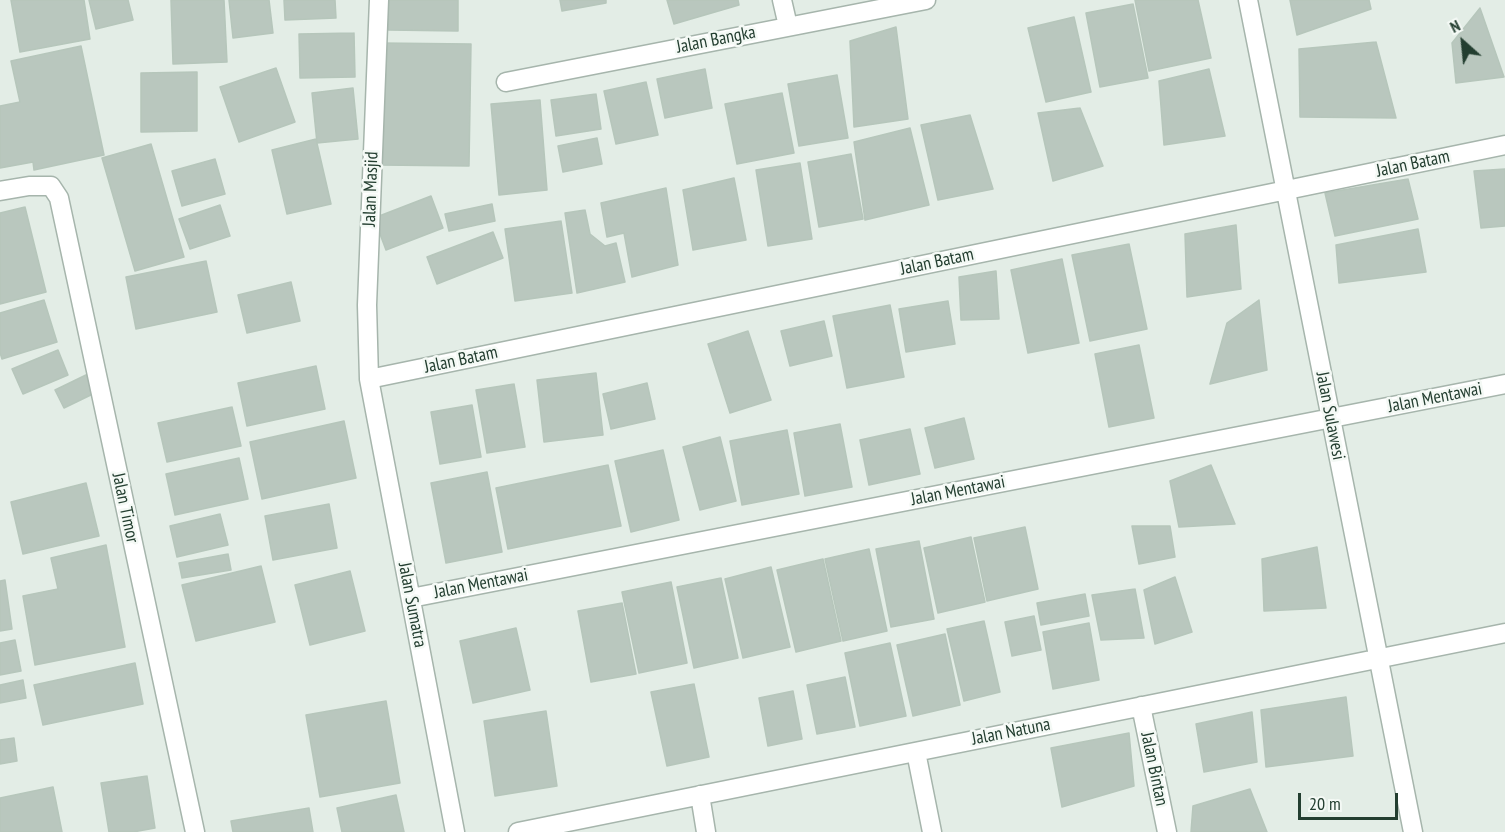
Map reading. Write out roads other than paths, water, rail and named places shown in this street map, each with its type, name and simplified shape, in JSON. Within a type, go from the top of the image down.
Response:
[{"type":"street","name":"Jalan Masjid","points":[[369,379],[367,305],[378,0]]},
{"type":"street","points":[[782,0],[788,26]]},
{"type":"street","name":"Jalan Bangka","points":[[506,82],[926,0]]},
{"type":"street","name":"Jalan Sulawesi","points":[[1248,0],[1413,832]]},
{"type":"street","name":"Jalan Batam","points":[[369,379],[1505,145]]},
{"type":"street","name":"Jalan Timor","points":[[0,191],[29,186],[51,186],[59,198],[195,832]]},
{"type":"street","name":"Jalan Sumatra","points":[[369,379],[455,832]]},
{"type":"street","name":"Jalan Mentawai","points":[[411,598],[1505,384]]},
{"type":"street","name":"Jalan Natuna","points":[[518,832],[1505,633]]},
{"type":"street","name":"Jalan Bintan","points":[[1141,706],[1167,832]]},
{"type":"street","points":[[916,752],[932,832]]},
{"type":"street","points":[[700,795],[706,832]]}]
